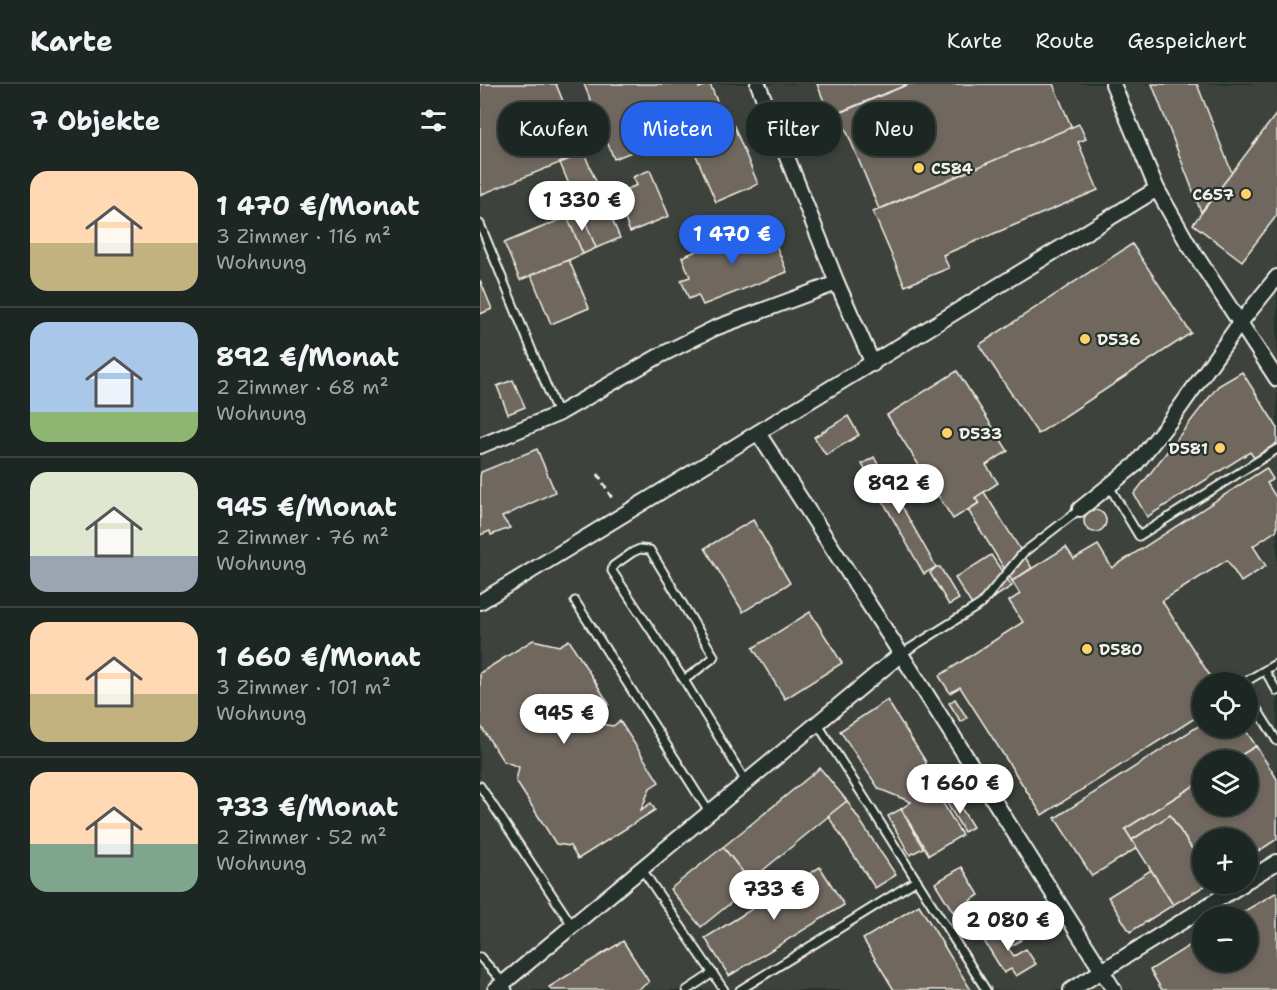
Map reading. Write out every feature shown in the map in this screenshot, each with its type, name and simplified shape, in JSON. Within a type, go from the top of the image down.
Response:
[{"type":"street","points":[[758,84],[837,283],[873,364]]},
{"type":"street","points":[[1113,84],[1157,189],[1187,242],[1277,379]]},
{"type":"street","points":[[480,602],[1157,189]]},
{"type":"street","points":[[1080,509],[1135,465],[1277,277]]},
{"type":"street","points":[[480,446],[558,414],[659,356],[715,328],[837,283]]},
{"type":"street","points":[[758,434],[1114,990]]},
{"type":"street","points":[[502,988],[572,925],[901,654]]},
{"type":"street","points":[[1258,874],[1277,862]]},
{"type":"street","points":[[1071,990],[1227,894]]},
{"type":"lane","points":[[480,224],[558,414]]},
{"type":"lane","points":[[1109,486],[1139,536],[1277,449]]},
{"type":"lane","points":[[901,654],[981,604],[1023,553],[1080,509]]},
{"type":"lane","points":[[684,680],[714,656],[650,550],[640,549],[613,566],[612,572],[684,680],[746,782]]},
{"type":"lane","points":[[575,601],[710,812]]},
{"type":"lane","points":[[1258,674],[1277,663]]},
{"type":"lane","points":[[1264,671],[1277,691]]},
{"type":"lane","points":[[1258,711],[1277,741]]},
{"type":"lane","points":[[817,723],[986,990]]},
{"type":"lane","points":[[480,786],[572,925]]},
{"type":"lane","points":[[641,868],[724,990]]},
{"type":"lane","points":[[740,990],[917,880]]},
{"type":"lane","points":[[480,957],[502,988]]},
{"type":"lane","points":[[687,990],[713,973]]},
{"type":"path","points":[[598,474],[613,500]]},
{"type":"shaded area","points":[[480,84],[1277,84],[1277,990],[480,990]]},
{"type":"building","points":[[480,84],[556,84],[563,102],[498,102],[498,156],[577,156],[480,195]]},
{"type":"building","points":[[584,84],[698,84],[699,88],[710,84],[717,102],[621,102],[622,156],[614,159],[609,146],[609,102],[591,102]]},
{"type":"building","points":[[817,84],[909,84],[865,102],[853,102],[853,107],[841,112],[841,102],[824,102]]},
{"type":"building","name":"C584","points":[[909,84],[1053,84],[1072,128],[879,209],[857,156],[935,156],[935,102],[866,102]]},
{"type":"building","points":[[1152,84],[1197,84],[1232,173],[1201,212]]},
{"type":"building","name":"C584","points":[[853,107],[853,147],[841,118],[841,112]]},
{"type":"building","name":"C657","points":[[1277,113],[1277,215],[1242,261],[1193,224]]},
{"type":"building","name":"C584","points":[[1079,124],[1086,139],[1078,142],[1098,190],[943,255],[949,268],[905,286],[873,212]]},
{"type":"building","points":[[734,126],[758,184],[716,202],[696,156],[734,156]]},
{"type":"building","points":[[577,156],[585,156],[620,238],[596,248],[560,163]]},
{"type":"building","points":[[650,170],[669,216],[630,232],[615,194],[637,185],[633,177]]},
{"type":"building","points":[[581,211],[596,248],[583,254],[567,217]]},
{"type":"building","points":[[567,217],[583,254],[520,280],[504,243]]},
{"type":"building","points":[[768,226],[787,272],[703,305],[698,295],[689,299],[681,280],[690,277],[682,257],[718,242],[716,237],[727,233],[730,241]]},
{"type":"building","name":"D536","points":[[1132,244],[1191,333],[1038,434],[979,345]]},
{"type":"building","points":[[569,260],[589,308],[551,324],[531,275]]},
{"type":"building","points":[[480,280],[492,309],[480,314]]},
{"type":"building","name":"D533","points":[[957,371],[1008,451],[986,465],[998,483],[975,498],[979,503],[953,519],[887,415]]},
{"type":"building","name":"D581","points":[[1242,372],[1277,427],[1277,443],[1254,458],[1250,452],[1147,517],[1134,494],[1218,386]]},
{"type":"building","points":[[513,380],[525,407],[508,414],[497,386]]},
{"type":"building","points":[[848,416],[859,435],[826,455],[814,437]]},
{"type":"building","points":[[537,449],[555,492],[502,517],[510,528],[491,535],[490,531],[480,535],[481,472]]},
{"type":"building","points":[[874,457],[936,567],[924,574],[862,464]]},
{"type":"building","name":"D580","points":[[1266,468],[1273,479],[1267,483],[1277,499],[1277,530],[1253,546],[1266,566],[1241,582],[1227,560],[1162,601],[1208,672],[1192,672],[1192,720],[1042,815],[960,687],[950,693],[939,676],[1023,622],[1009,601],[1020,594],[1012,581],[1066,547],[1074,559],[1098,545],[1112,568]]},
{"type":"building","points":[[984,492],[1032,568],[1012,581],[968,510],[979,503],[975,498]]},
{"type":"building","points":[[1095,510],[1103,513],[1106,521],[1103,529],[1095,532],[1087,529],[1084,521],[1087,513]]},
{"type":"building","points":[[753,520],[790,583],[743,612],[705,548]]},
{"type":"building","points":[[991,555],[1012,586],[975,610],[955,578]]},
{"type":"building","points":[[936,567],[940,567],[959,599],[949,605],[930,573]]},
{"type":"building","points":[[810,612],[842,663],[785,699],[753,648]]},
{"type":"building","points":[[533,640],[559,646],[569,640],[609,704],[602,708],[601,724],[613,726],[620,721],[659,782],[650,788],[641,810],[651,803],[655,810],[578,859],[570,846],[556,844],[516,781],[519,767],[503,761],[480,725],[480,673]]},
{"type":"building","points":[[955,699],[967,718],[961,722],[949,703]]},
{"type":"building","points":[[887,700],[926,762],[925,793],[934,788],[962,835],[929,855],[901,809],[911,802],[879,789],[840,731]]},
{"type":"building","points":[[1192,730],[1192,738],[1251,738],[1256,746],[1249,750],[1192,750],[1192,787],[1125,829],[1137,848],[1092,876],[1055,818]]},
{"type":"building","points":[[1256,746],[1277,779],[1277,839],[1258,851],[1258,828],[1192,828],[1192,849],[1170,815],[1132,840],[1125,829],[1192,787],[1192,816],[1258,816],[1258,750],[1249,750]]},
{"type":"building","points":[[820,768],[847,801],[750,881],[723,847]]},
{"type":"building","points":[[955,798],[973,827],[964,832],[947,803]]},
{"type":"building","points":[[847,801],[896,875],[875,888],[828,816]]},
{"type":"building","points":[[901,809],[923,848],[910,855],[888,816]]},
{"type":"building","points":[[1170,815],[1192,849],[1192,894],[1173,905],[1132,840]]},
{"type":"building","points":[[723,847],[753,885],[701,927],[670,889]]},
{"type":"building","points":[[820,867],[844,905],[729,976],[705,938]]},
{"type":"building","points":[[962,867],[979,895],[953,912],[935,883]]},
{"type":"building","points":[[1151,870],[1173,905],[1130,932],[1108,897]]},
{"type":"building","points":[[1277,892],[1277,990],[1162,990],[1150,970],[1192,944],[1192,972],[1258,972],[1258,906],[1253,906]]},
{"type":"building","points":[[919,905],[971,990],[894,990],[863,939]]},
{"type":"building","points":[[997,926],[1004,937],[1015,930],[1021,940],[1008,948],[1014,956],[1026,949],[1036,964],[1016,976],[1011,969],[1004,973],[981,936]]},
{"type":"building","points":[[623,941],[649,982],[637,990],[551,990],[549,987]]},
{"type":"place","name":"C584","points":[[919,168]]},
{"type":"place","name":"C657","points":[[1246,194]]},
{"type":"place","name":"D536","points":[[1085,339]]},
{"type":"place","name":"D533","points":[[947,433]]},
{"type":"place","name":"D581","points":[[1220,448]]},
{"type":"place","name":"D580","points":[[1087,649]]}]
